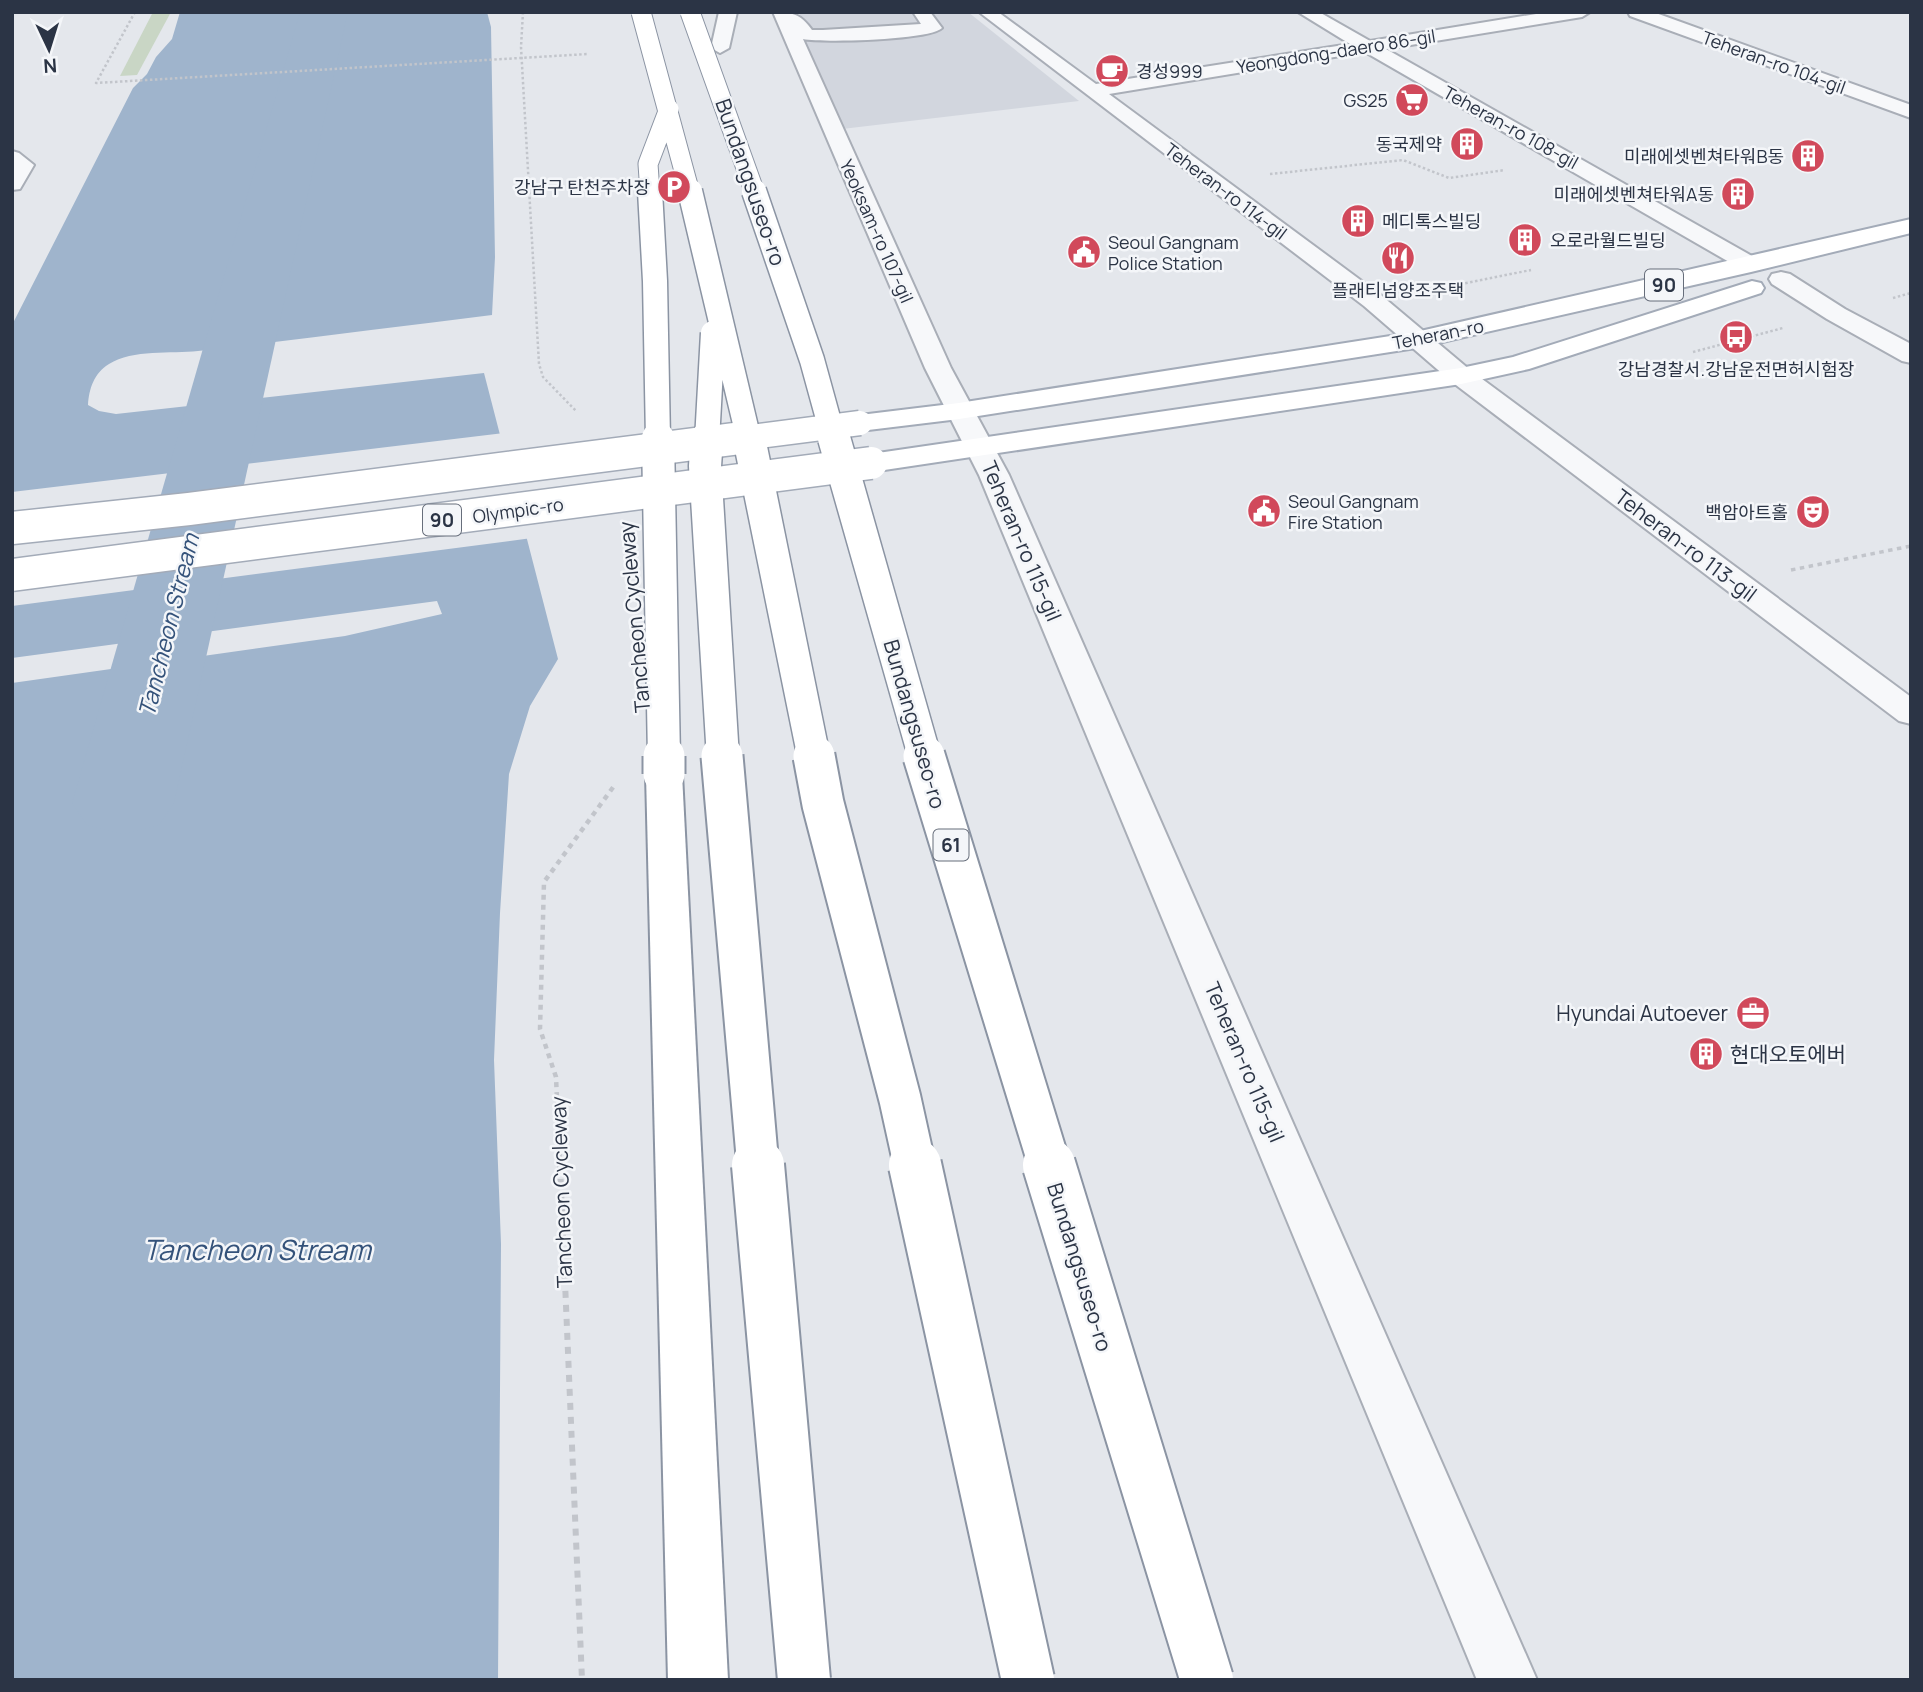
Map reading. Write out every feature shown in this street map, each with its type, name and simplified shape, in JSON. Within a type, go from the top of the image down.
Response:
[{"type":"main road","points":[[640,12],[669,109],[715,289],[768,522],[823,804],[900,1099],[1028,1680]]},
{"type":"main road","name":"Bundangsuseo-ro","points":[[690,12],[812,360],[920,743],[1207,1680]]},
{"type":"main road","points":[[669,109],[648,164],[655,295],[664,789],[698,1680]]},
{"type":"main road","name":"Teheran-ro","points":[[970,428],[1416,340],[1911,226]]},
{"type":"main road","name":"Teheran-ro","points":[[970,428],[1461,376],[1520,363],[1781,279],[1860,263]]},
{"type":"main road","points":[[715,289],[705,466],[723,768],[804,1680]]},
{"type":"main road","name":"90","points":[[12,528],[189,509],[860,423],[970,428]]},
{"type":"main road","name":"Olympic-ro","points":[[12,575],[871,463],[970,428]]},
{"type":"street","points":[[720,48],[728,12]]},
{"type":"street","points":[[782,13],[798,22],[807,34],[830,35],[907,32],[933,28],[921,12]]},
{"type":"street","name":"Teheran-ro 114-gil","points":[[988,12],[1373,301],[1461,376]]},
{"type":"street","name":"Teheran-ro 108-gil","points":[[1306,12],[1751,265]]},
{"type":"street","name":"Yeongdong-daero 86-gil","points":[[1091,91],[1582,12]]},
{"type":"street","name":"Teheran-ro 104-gil","points":[[1636,12],[1911,112]]},
{"type":"street","name":"Yeoksam-ro 107-gil","points":[[782,13],[970,428]]},
{"type":"street","points":[[12,157],[23,165],[12,184]]},
{"type":"street","points":[[1781,279],[1836,314],[1911,355]]},
{"type":"street","name":"Teheran-ro 113-gil","points":[[1461,376],[1911,714]]},
{"type":"street","name":"Teheran-ro 115-gil","points":[[970,428],[1507,1680]]},
{"type":"path","points":[[135,12],[96,83],[588,54]]},
{"type":"path","points":[[523,12],[539,364],[543,377],[586,422]]},
{"type":"path","points":[[1213,181],[1403,160],[1449,178],[1572,161]]},
{"type":"path","points":[[1693,352],[1911,293]]},
{"type":"path","points":[[1735,581],[1911,546]]},
{"type":"path","name":"Tancheon Cycleway","points":[[582,1680],[556,1077],[540,1029],[544,882],[616,783]]},
{"type":"shaded area","points":[[799,12],[968,12],[1079,101],[842,129],[810,62]]},
{"type":"green space","points":[[153,12],[171,12],[137,75],[120,76]]},
{"type":"water","name":"Tancheon Stream","points":[[180,12],[487,12],[491,27],[495,257],[492,315],[198,351],[129,356],[109,364],[100,372],[91,387],[88,405],[99,411],[116,414],[484,373],[558,659],[530,706],[509,774],[500,913],[494,1060],[501,1244],[498,1680],[12,1680],[12,683],[345,636],[442,614],[437,601],[12,658],[12,325],[133,88],[147,74],[156,57],[172,39]]},
{"type":"pier","points":[[504,433],[532,538],[12,606],[12,492]]},
{"type":"waterway","name":"Tancheon Stream","points":[[123,803],[324,12]]},
{"type":"place","name":"경성999","points":[[1112,71]]},
{"type":"place","name":"GS25","points":[[1412,100]]},
{"type":"place","name":"동국제약","points":[[1467,144]]},
{"type":"place","name":"미래에셋벤쳐타워B동","points":[[1808,156]]},
{"type":"place","name":"강남구 탄천주차장","points":[[674,187]]},
{"type":"place","name":"미래에셋벤쳐타워A동","points":[[1738,194]]},
{"type":"place","name":"메디톡스빌딩","points":[[1358,221]]},
{"type":"place","name":"오로라월드빌딩","points":[[1525,240]]},
{"type":"place","name":"Seoul Gangnam Police Station","points":[[1084,252]]},
{"type":"place","name":"플래티넘양조주택","points":[[1398,258]]},
{"type":"place","name":"강남경찰서.강남운전면허시험장","points":[[1736,337]]},
{"type":"place","name":"Seoul Gangnam Fire Station","points":[[1264,511]]},
{"type":"place","name":"백암아트홀","points":[[1813,512]]},
{"type":"place","name":"Hyundai Autoever","points":[[1753,1013]]},
{"type":"place","name":"현대오토에버","points":[[1706,1054]]}]
